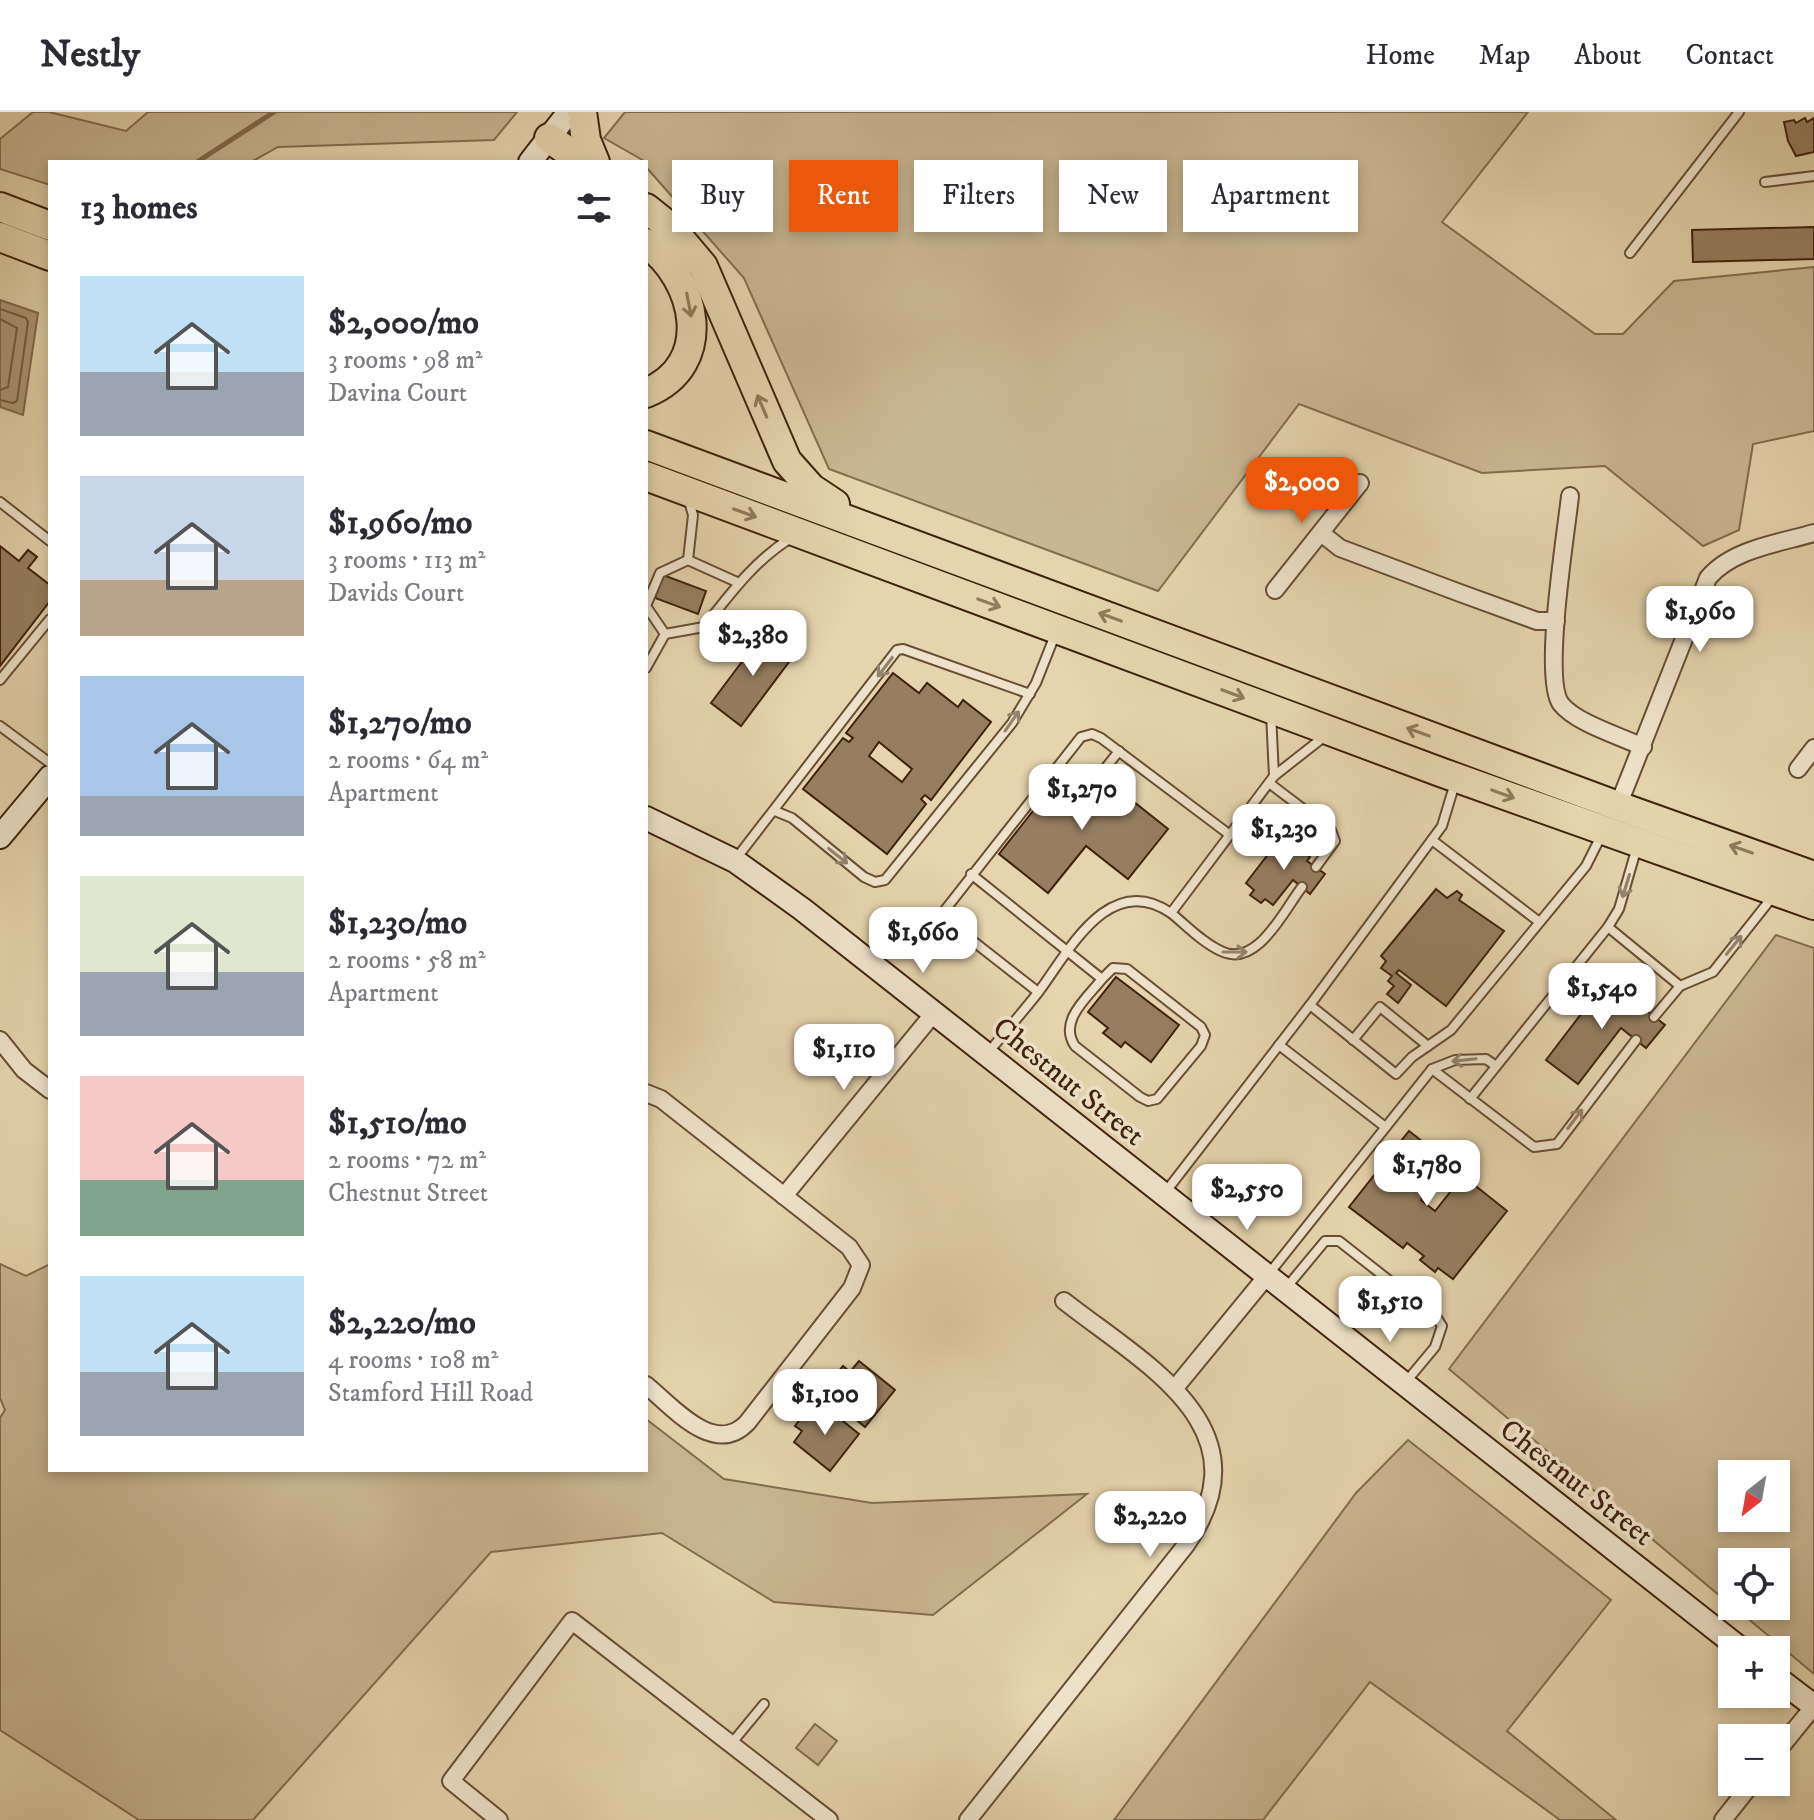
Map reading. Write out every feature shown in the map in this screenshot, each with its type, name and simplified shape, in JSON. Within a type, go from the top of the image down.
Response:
[{"type":"highway","points":[[582,112],[586,140],[594,160]]},
{"type":"highway","points":[[549,138],[580,160]]},
{"type":"highway","points":[[0,207],[48,225]]},
{"type":"highway","points":[[648,210],[671,228],[703,266],[787,461],[811,488],[865,525]]},
{"type":"highway","points":[[0,237],[48,255]]},
{"type":"highway","points":[[648,245],[678,275],[686,290],[692,318],[691,340],[681,363],[664,383],[648,392]]},
{"type":"highway","points":[[648,446],[865,525],[1611,818],[1639,842],[1814,905]]},
{"type":"highway","points":[[648,477],[1456,777],[1814,876]]},
{"type":"street","points":[[532,160],[569,112]]},
{"type":"street","points":[[1275,590],[1360,483]]},
{"type":"street","points":[[1570,496],[1556,621],[1555,694],[1562,706],[1576,716],[1643,747]]},
{"type":"street","points":[[1321,533],[1340,548],[1446,588],[1537,621],[1556,621]]},
{"type":"street","points":[[1611,818],[1643,747],[1708,578],[1716,569],[1737,557],[1814,533]]},
{"type":"street","points":[[1798,769],[1814,748]]},
{"type":"street","points":[[0,837],[48,779]]},
{"type":"street","name":"Chestnut Street","points":[[648,819],[735,861],[802,909],[1724,1636]]},
{"type":"street","points":[[784,1196],[934,1013]]},
{"type":"street","points":[[0,1040],[24,1070],[48,1088]]},
{"type":"street","points":[[0,1062],[24,1070]]},
{"type":"street","points":[[648,1094],[661,1099],[858,1256],[861,1271],[852,1288],[747,1423],[731,1435],[717,1436],[704,1431],[648,1387]]},
{"type":"street","points":[[1175,1388],[1275,1283]]},
{"type":"street","points":[[968,1820],[1186,1545],[1203,1518],[1212,1489],[1211,1449],[1192,1407],[1175,1388],[1064,1301]]},
{"type":"street","points":[[499,1820],[451,1781],[572,1621],[829,1820]]},
{"type":"street","points":[[1790,1688],[1814,1706],[1790,1736]]},
{"type":"street","points":[[1723,1820],[1742,1796]]},
{"type":"lane","points":[[1630,253],[1739,112]]},
{"type":"lane","points":[[1765,182],[1814,176]]},
{"type":"lane","points":[[685,491],[693,515],[688,560]]},
{"type":"lane","points":[[0,502],[48,539]]},
{"type":"lane","points":[[665,634],[704,627],[739,583],[776,547],[799,533]]},
{"type":"lane","points":[[648,601],[660,573],[688,560],[739,583]]},
{"type":"lane","points":[[648,609],[665,634]]},
{"type":"lane","points":[[0,680],[48,621]]},
{"type":"lane","points":[[775,811],[792,818],[864,877],[875,882],[885,880],[1012,723],[1030,694],[1058,629]]},
{"type":"lane","points":[[648,664],[665,634]]},
{"type":"lane","points":[[735,861],[897,650],[903,649],[1030,694]]},
{"type":"lane","points":[[1271,708],[1271,779],[1331,830],[1335,841],[1316,867]]},
{"type":"lane","points":[[0,726],[48,762]]},
{"type":"lane","points":[[1171,913],[1271,779],[1332,731]]},
{"type":"lane","points":[[1038,992],[948,920],[946,906],[1084,734],[1096,735],[1230,835]]},
{"type":"lane","points":[[1092,785],[1119,751]]},
{"type":"lane","points":[[1054,771],[1070,783]]},
{"type":"lane","points":[[1163,1195],[1310,1005],[1442,826],[1456,777]]},
{"type":"lane","points":[[1310,1005],[1396,1074],[1451,1030],[1586,866],[1611,818]]},
{"type":"lane","points":[[1432,840],[1538,921]]},
{"type":"lane","points":[[1470,1099],[1608,927],[1619,909],[1639,842]]},
{"type":"lane","points":[[971,874],[1102,979]]},
{"type":"lane","points":[[988,1054],[1092,921],[1116,904],[1144,902],[1160,906],[1222,952],[1241,954],[1260,943],[1302,887]]},
{"type":"lane","points":[[1654,1017],[1680,986],[1713,972],[1777,892]]},
{"type":"lane","points":[[1608,927],[1680,986]]},
{"type":"lane","points":[[1113,968],[1127,969],[1204,1030],[1201,1046],[1157,1099],[1148,1101],[1140,1097],[1075,1046],[1070,1038],[1068,1028],[1072,1018],[1102,979],[1113,968]]},
{"type":"lane","points":[[1353,1040],[1380,1007],[1428,1046]]},
{"type":"lane","points":[[1432,1069],[1534,1147],[1557,1144],[1636,1040]]},
{"type":"lane","points":[[1279,1045],[1384,1126]]},
{"type":"lane","points":[[1275,1283],[1384,1126],[1432,1069],[1455,1060],[1471,1059],[1486,1059],[1496,1066]]},
{"type":"lane","points":[[1275,1283],[1325,1241],[1339,1241],[1437,1318],[1442,1326],[1435,1347],[1404,1384]]},
{"type":"lane","points":[[731,1744],[764,1704]]},
{"type":"shaded area","points":[[33,112],[49,112],[126,131],[148,112],[517,112],[494,140],[278,147],[255,160],[48,160],[48,184],[0,169],[0,139]]},
{"type":"shaded area","points":[[625,112],[1528,112],[1442,222],[1595,334],[1623,334],[1674,281],[1814,267],[1814,431],[1753,444],[1739,530],[1703,546],[1605,466],[1482,473],[1299,404],[1158,591],[829,469],[744,278],[703,232],[773,232],[773,160],[672,160],[672,196],[648,169],[648,160],[642,160],[604,138]]},
{"type":"shaded area","points":[[1776,935],[1814,948],[1814,1674],[1790,1654],[1790,1636],[1769,1636],[1750,1620],[1790,1620],[1790,1548],[1718,1548],[1718,1594],[1449,1369]]},
{"type":"shaded area","points":[[0,1264],[26,1276],[48,1265],[48,1472],[648,1472],[648,1421],[724,1479],[872,1503],[1087,1494],[933,1615],[774,1602],[662,1533],[491,1552],[253,1820],[139,1820],[0,1730],[0,1418],[5,1410],[0,1398]]},
{"type":"shaded area","points":[[1408,1440],[1611,1600],[1507,1731],[1616,1820],[1560,1820],[1370,1682],[1263,1820],[1114,1820],[1356,1493]]},
{"type":"shaded area","points":[[815,1724],[837,1741],[818,1765],[796,1748]]},
{"type":"water","points":[[0,300],[38,313],[23,415],[0,407]]},
{"type":"building","points":[[1805,118],[1807,122],[1814,118],[1814,152],[1796,156],[1788,141],[1784,122],[1794,120],[1796,123]]},
{"type":"building","points":[[1814,227],[1814,259],[1693,262],[1692,230]]},
{"type":"building","points":[[0,546],[19,561],[28,550],[37,557],[28,568],[48,583],[48,604],[0,666]]},
{"type":"building","points":[[663,575],[706,591],[698,614],[655,598]]},
{"type":"building","points":[[765,631],[795,654],[741,726],[711,703]]},
{"type":"building","points":[[893,673],[919,693],[927,683],[958,707],[963,700],[991,722],[931,800],[925,795],[921,799],[926,804],[887,854],[803,789],[843,738],[849,742],[853,738],[846,733]],"holes":[[[879,742],[912,769],[902,782],[869,756]]]},
{"type":"building","points":[[1090,770],[1093,791],[1088,791],[1089,801],[1105,779],[1168,829],[1128,879],[1086,846],[1048,893],[999,854],[1052,787],[1078,804],[1076,793],[1071,794],[1070,772]]},
{"type":"building","points":[[1282,836],[1291,843],[1295,839],[1305,846],[1301,851],[1310,857],[1307,861],[1325,874],[1310,894],[1293,880],[1273,905],[1265,899],[1261,903],[1250,895],[1254,890],[1246,883]]},
{"type":"building","points":[[1436,889],[1447,898],[1457,891],[1462,895],[1459,900],[1504,931],[1446,1006],[1399,970],[1396,973],[1411,985],[1398,1003],[1387,994],[1394,986],[1388,981],[1392,976],[1381,968],[1386,961],[1381,956]]},
{"type":"building","points":[[1116,977],[1179,1025],[1151,1062],[1125,1042],[1121,1047],[1103,1033],[1108,1028],[1088,1012]]},
{"type":"building","points":[[1607,980],[1665,1025],[1646,1048],[1621,1028],[1578,1084],[1546,1060]]},
{"type":"building","points":[[1409,1131],[1450,1163],[1421,1200],[1435,1211],[1463,1176],[1507,1211],[1453,1279],[1438,1268],[1435,1272],[1420,1260],[1424,1256],[1407,1243],[1403,1248],[1349,1207]]},
{"type":"building","points":[[859,1361],[895,1390],[865,1427],[829,1397],[837,1387],[830,1382],[843,1366],[850,1372]]},
{"type":"building","points":[[823,1405],[859,1434],[830,1471],[794,1442],[802,1431],[795,1426],[807,1410],[815,1416]]},
{"type":"waterway","points":[[200,160],[274,112]]}]
